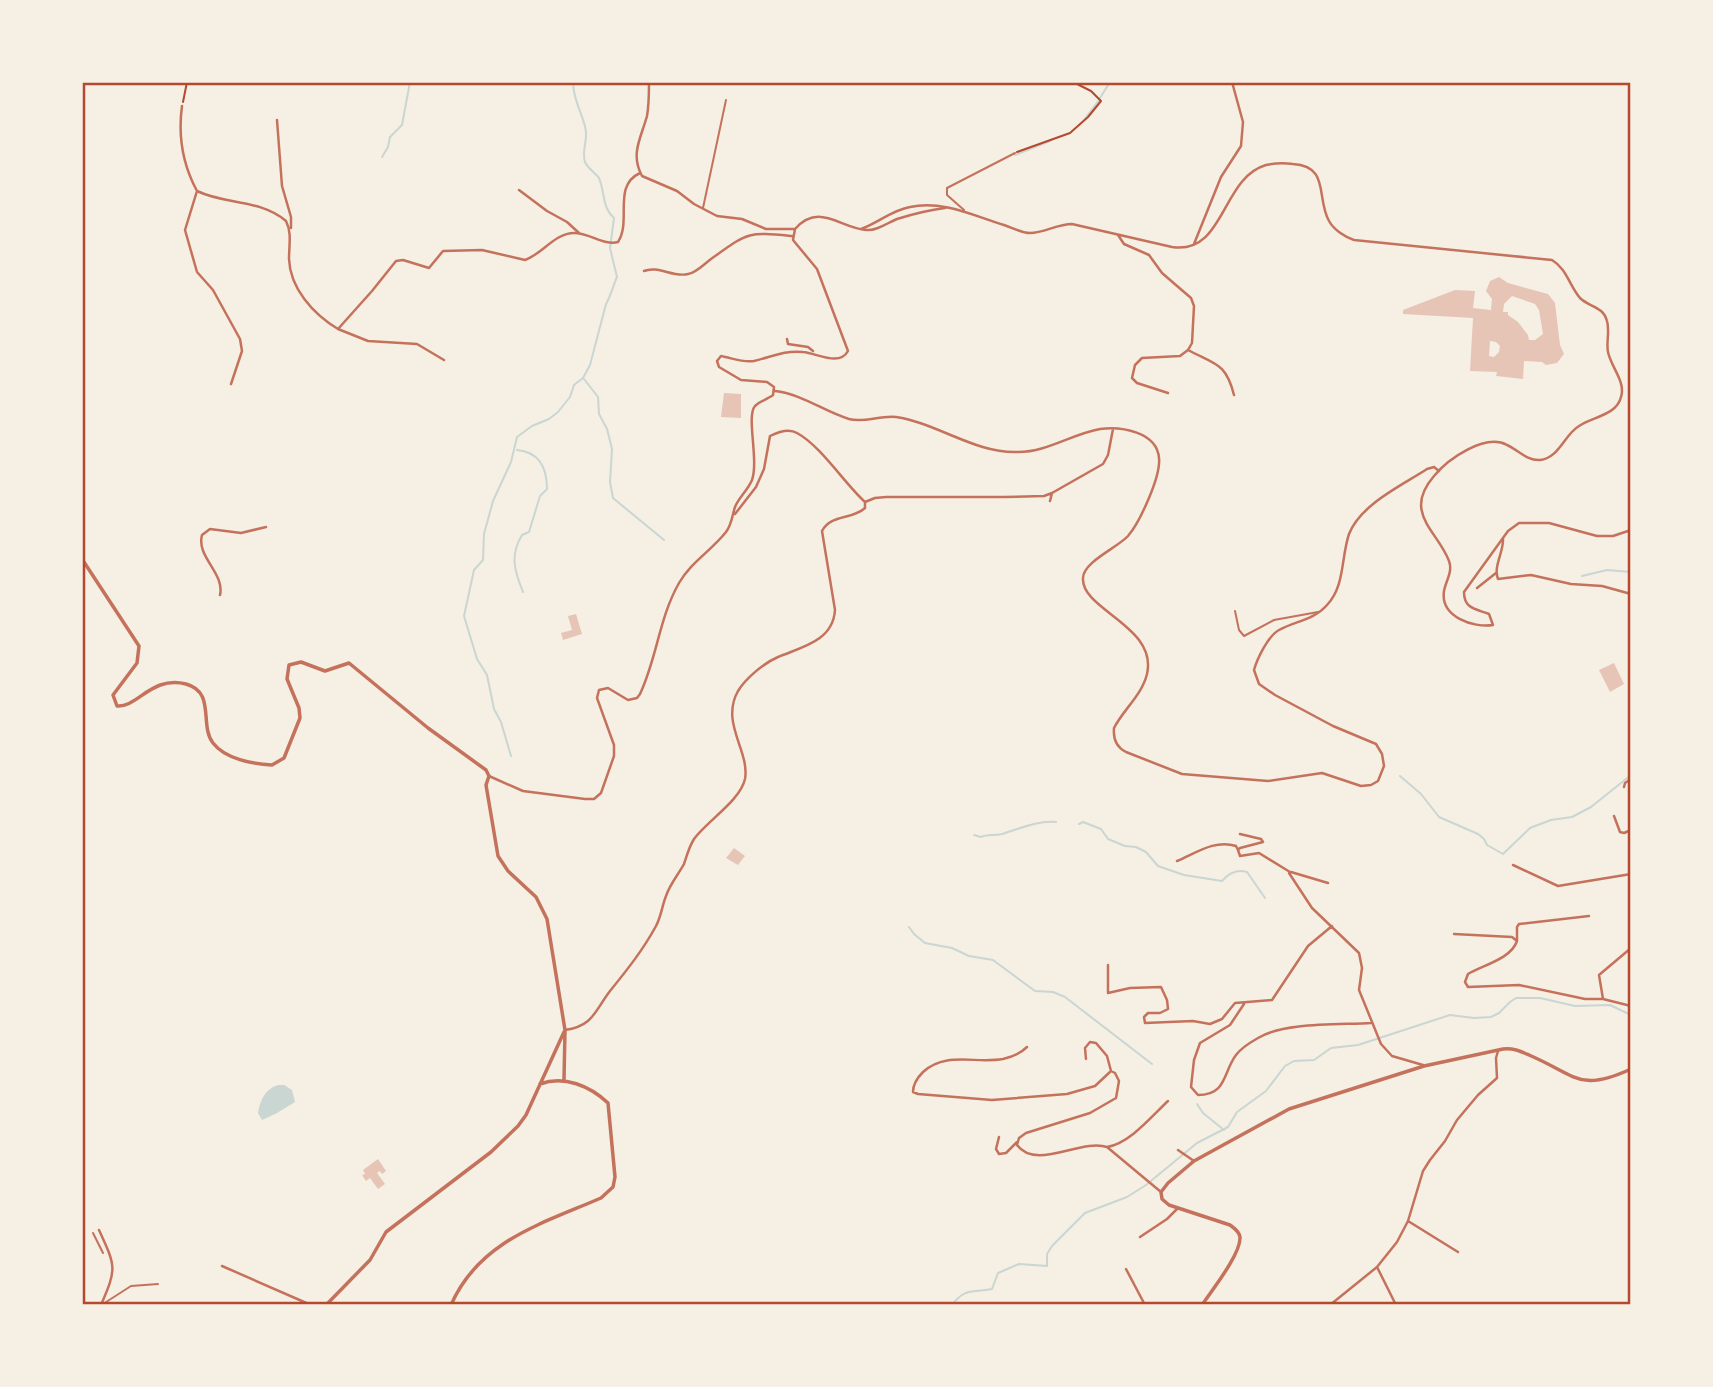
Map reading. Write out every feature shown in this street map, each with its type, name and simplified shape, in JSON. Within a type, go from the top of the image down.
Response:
[{"type":"street","points":[[640,173],[636,155],[639,135],[647,114],[649,82]]},
{"type":"street","points":[[1192,246],[1222,177],[1241,146],[1243,122],[1233,82]]},
{"type":"street","points":[[1563,82],[1574,82]]},
{"type":"street","points":[[702,209],[726,100]]},
{"type":"street","points":[[182,106],[180,140],[188,171],[197,191],[188,218],[186,237],[197,272],[213,290],[240,339],[242,351],[231,384]]},
{"type":"street","points":[[277,120],[281,177],[291,217],[290,268],[296,288],[321,316],[338,329],[368,341],[417,344],[444,360]]},
{"type":"street","points":[[964,210],[949,198],[947,188],[1015,153]]},
{"type":"street","points":[[861,229],[900,209],[913,206],[964,210],[1024,232],[1036,233],[1058,225],[1072,224],[1172,247],[1192,246],[1210,234],[1244,177],[1267,165],[1289,163],[1304,166],[1314,172],[1320,184],[1329,221],[1354,240],[1552,260],[1560,265],[1580,298],[1600,309],[1607,319],[1608,352],[1622,389],[1619,402],[1609,412],[1576,428],[1547,458],[1530,459],[1506,444],[1491,441],[1474,447],[1439,471],[1425,490],[1422,513],[1425,524],[1450,562],[1444,601],[1457,619],[1493,625],[1489,614],[1468,607],[1464,592],[1513,526],[1527,521],[1549,523],[1597,536],[1613,536],[1631,530]]},
{"type":"street","points":[[640,173],[677,191],[717,216],[736,217],[766,229],[795,229]]},
{"type":"street","points":[[519,190],[579,233],[610,244],[622,236],[625,228],[625,191],[632,178],[640,173]]},
{"type":"street","points":[[197,191],[271,211],[286,221],[290,232]]},
{"type":"street","points":[[775,391],[767,382],[736,378],[719,367],[717,361],[722,356],[748,362],[787,352],[815,353],[838,359],[845,356],[848,347],[817,269],[792,236],[795,229],[809,218],[824,217],[861,229],[874,229],[924,212],[949,208]]},
{"type":"street","points":[[338,329],[396,261],[429,268],[443,251],[482,250],[525,260],[562,236],[579,233]]},
{"type":"street","points":[[644,271],[653,269],[691,274],[746,235],[759,233],[792,236]]},
{"type":"street","points":[[1118,235],[1124,244],[1149,255],[1162,273],[1191,298],[1194,306],[1192,343],[1188,351],[1180,356],[1146,357],[1135,365],[1132,372],[1134,381],[1168,393]]},
{"type":"street","points":[[787,339],[788,344],[808,347],[815,353]]},
{"type":"street","points":[[1188,351],[1220,366],[1228,376],[1234,395]]},
{"type":"street","points":[[775,391],[796,396],[849,419],[898,417],[1005,451],[1035,450],[1094,430],[1113,429],[1144,435],[1155,444],[1160,462],[1139,521],[1128,536],[1087,567],[1082,580],[1087,591],[1143,645],[1147,662],[1147,674],[1140,690],[1114,728],[1113,735],[1120,749],[1182,774],[1268,781],[1322,773],[1361,786],[1371,785],[1378,780],[1384,766],[1382,754],[1376,744],[1333,726],[1275,695],[1256,681],[1255,665],[1275,633],[1322,610],[1337,589],[1349,536],[1357,522],[1375,503],[1429,468],[1434,467],[1439,471]]},
{"type":"street","points":[[82,559],[139,646],[137,663],[113,695],[117,706],[130,704],[157,686],[172,683],[190,685],[204,698],[209,737],[217,748],[234,757],[272,765],[284,758],[300,718],[299,708],[287,678],[289,666],[301,662],[325,671],[349,663],[428,728],[485,770],[489,776],[523,791],[585,799],[598,797],[614,751],[597,698],[599,690],[608,688],[628,700],[638,697],[645,682],[664,613],[678,584],[693,562],[726,531],[735,506],[751,482],[755,465],[752,411],[775,391]]},
{"type":"street","points":[[864,502],[886,497],[1044,496],[1103,464],[1108,455],[1113,429]]},
{"type":"street","points":[[565,1030],[581,1027],[590,1021],[631,967],[657,925],[666,896],[692,843],[743,784],[745,771],[733,718],[737,694],[747,681],[769,662],[815,643],[829,628],[835,610],[822,531],[824,526],[833,520],[860,512],[864,508],[864,502],[808,442],[797,433],[785,431],[770,436],[764,470],[755,488],[732,517]]},
{"type":"street","points":[[1050,501],[1052,493]]},
{"type":"street","points":[[220,595],[222,587],[201,546],[202,535],[211,529],[241,533],[266,527]]},
{"type":"street","points":[[1503,537],[1504,545],[1496,573],[1498,579],[1531,575],[1571,584],[1602,586],[1631,594]]},
{"type":"street","points":[[1477,588],[1496,573]]},
{"type":"street","points":[[1235,611],[1239,630],[1247,636],[1274,620],[1322,610]]},
{"type":"street","points":[[489,776],[486,785],[498,856],[508,871],[536,897],[547,919],[565,1030],[564,1080]]},
{"type":"street","points":[[1624,787],[1631,779]]},
{"type":"street","points":[[1614,816],[1620,832],[1631,830]]},
{"type":"street","points":[[1238,850],[1263,842],[1261,839],[1240,834]]},
{"type":"street","points":[[1177,861],[1214,845],[1228,844],[1236,846],[1242,856],[1259,853],[1290,872],[1328,883]]},
{"type":"street","points":[[1513,865],[1558,886],[1631,874]]},
{"type":"street","points":[[1290,872],[1312,908],[1360,956],[1362,968],[1359,990],[1379,1039],[1392,1056],[1424,1066]]},
{"type":"street","points":[[1589,916],[1519,924],[1514,949],[1468,974],[1465,978],[1466,986],[1519,985],[1631,1006]]},
{"type":"street","points":[[1108,965],[1108,993],[1130,988],[1161,987],[1168,1010],[1148,1013],[1144,1017],[1145,1023],[1184,1021],[1210,1024],[1222,1019],[1235,1003],[1272,1000],[1308,946],[1332,926]]},
{"type":"street","points":[[1454,934],[1512,937],[1517,941]]},
{"type":"street","points":[[1603,999],[1598,975],[1631,948]]},
{"type":"street","points":[[1245,1002],[1230,1026],[1206,1039],[1196,1050],[1191,1087],[1198,1095],[1208,1094],[1222,1086],[1237,1053],[1266,1033],[1303,1025],[1371,1023]]},
{"type":"street","points":[[326,1305],[370,1260],[386,1232],[491,1152],[509,1135],[526,1115],[565,1030]]},
{"type":"street","points":[[999,1138],[996,1149],[999,1154],[1006,1153],[1026,1133],[1083,1116],[1116,1098],[1119,1081],[1111,1071],[1107,1056],[1096,1043],[1090,1042],[1085,1048],[1086,1059]]},
{"type":"street","points":[[1027,1046],[1022,1052],[1002,1059],[950,1059],[938,1063],[919,1076],[913,1091],[918,1094],[992,1100],[1068,1094],[1095,1086],[1111,1071]]},
{"type":"street","points":[[1202,1305],[1233,1257],[1240,1237],[1237,1229],[1230,1225],[1177,1209],[1162,1199],[1161,1192],[1167,1183],[1194,1161],[1289,1109],[1424,1066],[1516,1049],[1587,1082],[1610,1078],[1631,1069]]},
{"type":"street","points":[[1330,1305],[1377,1266],[1397,1242],[1408,1221],[1423,1171],[1457,1120],[1497,1077],[1498,1051]]},
{"type":"street","points":[[451,1305],[471,1270],[503,1242],[601,1198],[613,1187],[613,1151],[608,1103],[564,1080],[540,1084]]},
{"type":"street","points":[[1017,1142],[1022,1151],[1048,1155],[1088,1145],[1115,1145],[1168,1101]]},
{"type":"street","points":[[1107,1147],[1161,1192]]},
{"type":"street","points":[[1180,1151],[1194,1161]]},
{"type":"street","points":[[1140,1237],[1177,1209]]},
{"type":"street","points":[[1408,1221],[1458,1252]]},
{"type":"street","points":[[99,1230],[113,1260],[114,1270],[102,1305]]},
{"type":"street","points":[[93,1234],[103,1252]]},
{"type":"street","points":[[222,1266],[311,1305]]},
{"type":"street","points":[[1377,1266],[1396,1305]]},
{"type":"street","points":[[1126,1269],[1145,1305]]},
{"type":"street","points":[[102,1305],[131,1286],[158,1284]]},
{"type":"path","points":[[182,106],[187,82]]},
{"type":"path","points":[[1015,153],[1070,133],[1088,117],[1101,100],[1091,91],[1073,82]]},
{"type":"shaded area","points":[[278,1085],[292,1090],[295,1102],[262,1120],[258,1113],[262,1099],[266,1092]]},
{"type":"building","points":[[1499,277],[1508,283],[1548,294],[1555,303],[1560,345],[1564,354],[1557,363],[1546,365],[1542,362],[1524,361],[1523,379],[1496,376],[1497,372],[1470,371],[1473,318],[1403,314],[1403,310],[1455,290],[1475,291],[1473,308],[1491,310],[1492,299],[1486,291],[1490,281]],"holes":[[[1512,296],[1535,304],[1539,310],[1543,334],[1535,340],[1529,340],[1518,322],[1508,315],[1508,312],[1503,312],[1504,304]],[[1490,341],[1500,346],[1494,357],[1489,356]]]},
{"type":"building","points":[[724,393],[741,394],[741,418],[721,417]]},
{"type":"building","points":[[576,614],[582,634],[563,640],[561,633],[572,630],[568,616]]},
{"type":"building","points":[[1614,663],[1624,684],[1610,692],[1599,670]]},
{"type":"building","points":[[734,848],[745,856],[738,865],[726,858]]},
{"type":"building","points":[[378,1159],[386,1171],[377,1173],[385,1184],[378,1189],[370,1178],[366,1181],[362,1175],[365,1174],[363,1170]]},
{"type":"waterway","points":[[382,157],[390,137],[402,125],[410,82]]},
{"type":"waterway","points":[[511,756],[501,722],[494,709],[487,675],[477,659],[464,616],[474,570],[483,560],[484,534],[493,501],[511,462],[517,437],[558,412],[570,397],[574,385],[583,378],[590,365],[606,304],[617,277],[610,248],[614,218],[606,205],[599,178],[585,162],[586,129],[573,82]]},
{"type":"waterway","points":[[1100,98],[1110,82]]},
{"type":"waterway","points":[[1084,120],[1099,100]]},
{"type":"waterway","points":[[1015,155],[1050,141]]},
{"type":"waterway","points":[[584,379],[598,397],[599,414],[607,429],[612,449],[610,482],[613,498],[664,540]]},
{"type":"waterway","points":[[517,450],[531,454],[540,462],[547,489],[540,496],[529,532],[522,535],[516,549],[516,570],[523,592]]},
{"type":"waterway","points":[[1582,576],[1607,570],[1631,572]]},
{"type":"waterway","points":[[1400,776],[1421,794],[1439,817],[1478,834],[1487,845],[1503,854],[1530,828],[1551,820],[1572,817],[1591,807],[1631,775]]},
{"type":"waterway","points":[[974,835],[999,835],[1036,824],[1056,822]]},
{"type":"waterway","points":[[1079,824],[1083,822],[1101,829],[1108,839],[1136,847],[1146,852],[1158,866],[1184,875],[1222,881],[1233,873],[1247,872],[1265,898]]},
{"type":"waterway","points":[[909,927],[925,943],[993,960],[1035,991],[1053,992],[1065,997],[1152,1064]]},
{"type":"waterway","points":[[952,1305],[965,1293],[992,1289],[998,1273],[1019,1264],[1047,1266],[1047,1254],[1052,1246],[1085,1213],[1127,1197],[1146,1185],[1197,1143],[1228,1127],[1237,1112],[1266,1091],[1285,1066],[1294,1061],[1314,1060],[1331,1048],[1358,1045],[1450,1015],[1491,1017],[1516,998],[1540,998],[1575,1006],[1610,1005],[1631,1015]]},
{"type":"waterway","points":[[1197,1104],[1203,1113],[1224,1130]]}]
